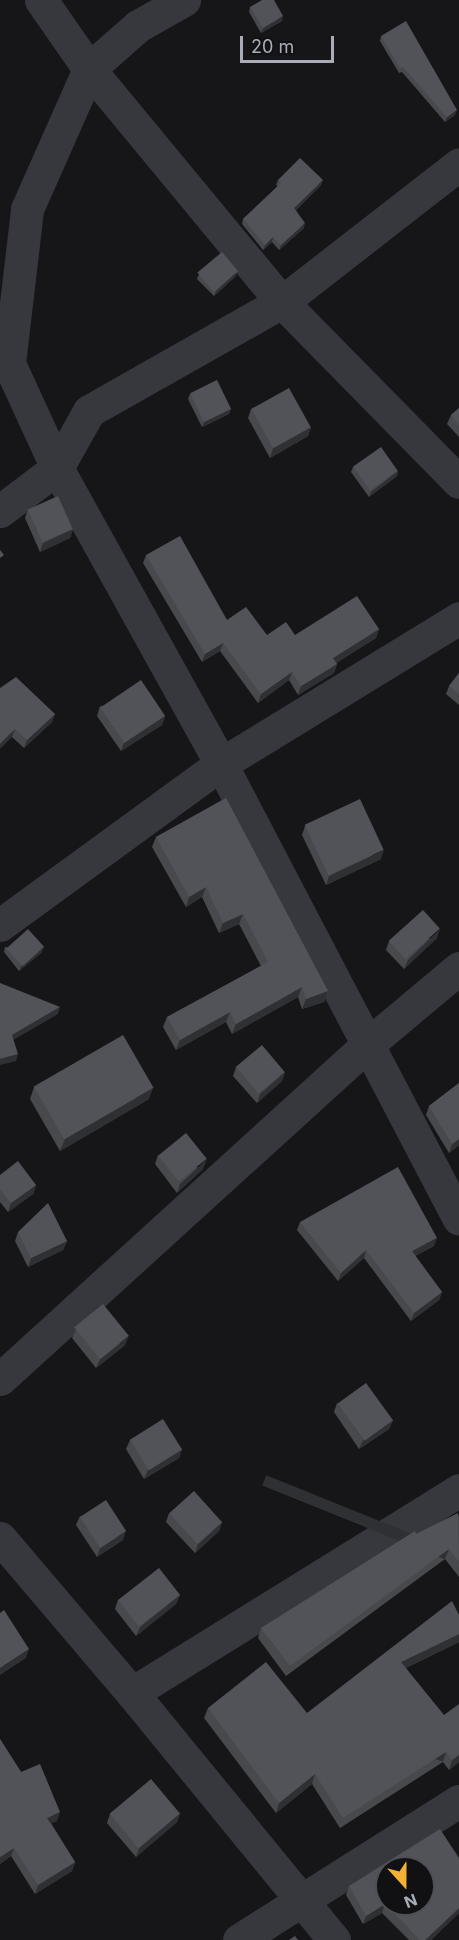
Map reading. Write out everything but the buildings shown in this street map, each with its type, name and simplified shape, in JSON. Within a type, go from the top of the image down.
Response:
[{"type":"street","points":[[41,0],[89,69],[282,302],[459,482]]},
{"type":"street","points":[[184,0],[138,26],[89,69],[27,209],[4,354],[57,468],[221,764],[459,1219]]},
{"type":"street","points":[[0,511],[57,468],[89,411],[282,302],[459,164]]},
{"type":"street","points":[[0,925],[221,764],[459,618]]},
{"type":"street","points":[[0,1378],[367,1045],[459,968]]},
{"type":"street","points":[[132,1693],[459,1490]]},
{"type":"street","points":[[0,1538],[303,1898],[334,1940]]},
{"type":"street","points":[[239,1940],[459,1801]]}]
